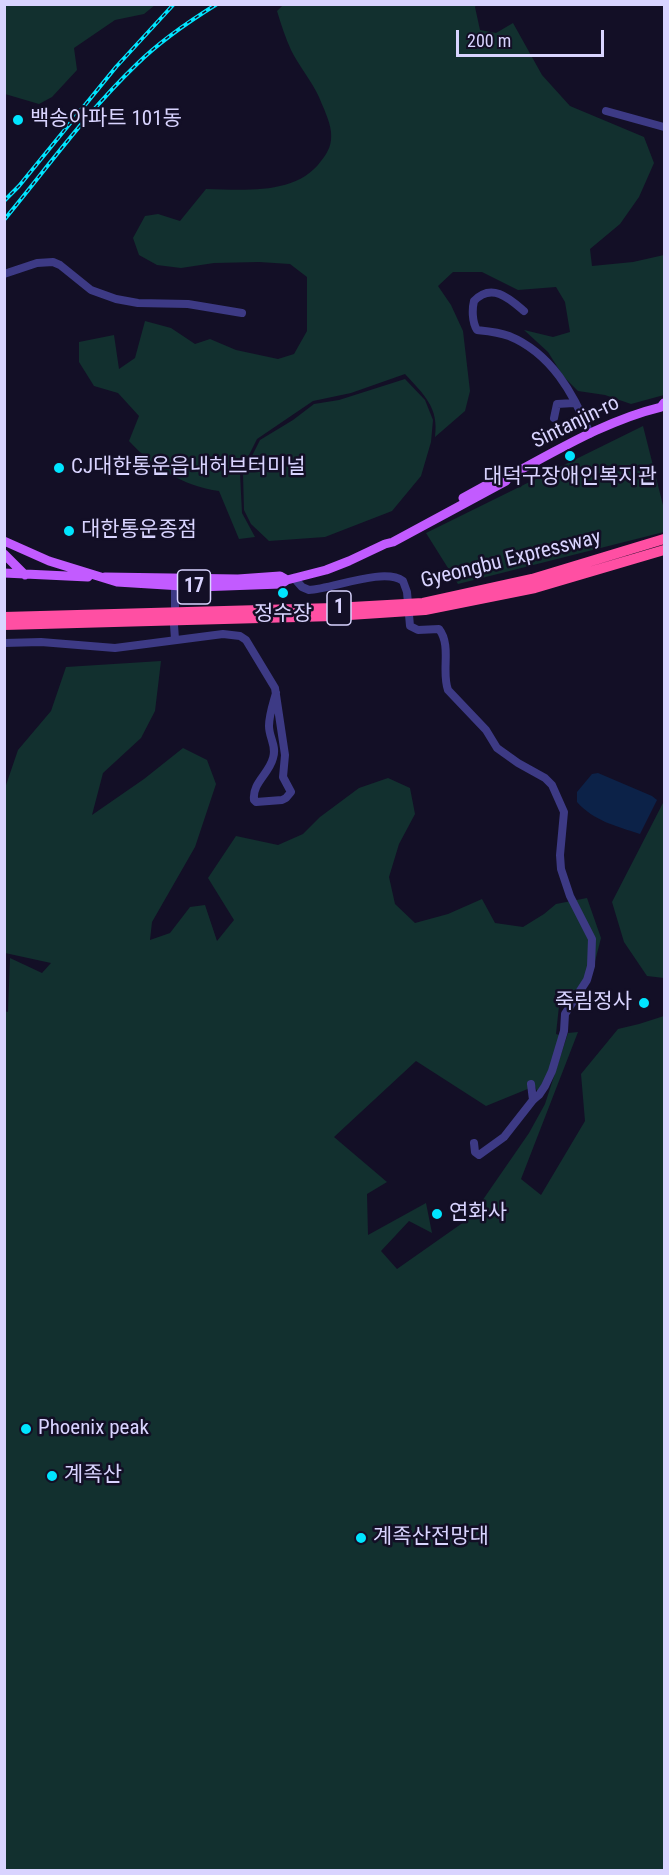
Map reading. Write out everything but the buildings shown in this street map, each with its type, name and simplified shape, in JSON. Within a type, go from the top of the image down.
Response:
[{"type":"highway","name":"Gyeongbu Expressway","points":[[4,617],[334,608],[423,603],[532,579],[664,539]]},
{"type":"highway","name":"Gyeongbu Expressway","points":[[4,625],[334,616],[425,610],[535,588],[664,550]]},
{"type":"main road","name":"Sintanjin-ro","points":[[100,577],[117,582],[175,586],[238,587],[281,584],[341,564],[385,544],[390,537],[503,476],[509,476],[618,421],[663,406]]},
{"type":"main road","points":[[4,541],[49,561],[100,577]]},
{"type":"main road","points":[[17,547],[5,558],[25,575]]},
{"type":"main road","name":"Sintanjin-ro","points":[[4,573],[238,579],[280,576],[291,579]]},
{"type":"street","points":[[606,111],[664,127]]},
{"type":"street","points":[[4,274],[37,263],[53,262],[91,290],[117,299],[138,303],[188,304],[242,313]]},
{"type":"street","points":[[524,311],[496,292],[487,293],[474,301],[472,307],[474,325],[477,330],[511,336],[540,353],[567,387],[590,434]]},
{"type":"street","points":[[554,418],[557,404],[574,403]]},
{"type":"street","points":[[291,579],[304,589],[313,590],[380,577],[394,577],[403,581],[407,592],[410,624],[413,629],[433,628],[442,632],[448,690],[486,730],[498,748],[552,785],[564,812],[561,869],[570,896],[592,939],[591,966],[586,980],[565,1014],[564,1030],[552,1071],[539,1095],[532,1100],[516,1124],[496,1143],[478,1155],[475,1152],[474,1143]]},
{"type":"street","points":[[175,586],[175,607]]},
{"type":"street","points":[[174,625],[175,639]]},
{"type":"street","points":[[4,643],[41,642],[115,648],[223,634],[240,636],[246,640],[271,679],[276,693],[285,755],[283,777],[291,792],[282,800],[256,802],[254,791],[270,766],[274,755],[275,746],[269,727],[276,693]]},
{"type":"street","points":[[531,1084],[532,1100]]},
{"type":"green space","points":[[4,5],[155,5],[144,14],[115,20],[74,48],[77,70],[52,97],[39,104],[5,94]]},
{"type":"green space","points":[[283,5],[476,5],[480,30],[496,33],[513,23],[542,75],[570,106],[644,137],[654,163],[639,197],[620,224],[590,249],[592,266],[633,262],[664,255],[664,395],[631,404],[605,395],[578,391],[563,376],[548,352],[524,330],[553,337],[570,332],[565,302],[556,287],[518,290],[482,272],[453,272],[438,286],[451,305],[463,331],[470,391],[465,411],[435,437],[435,417],[429,402],[405,374],[351,393],[313,401],[257,439],[240,473],[242,513],[255,537],[239,539],[219,491],[193,485],[170,474],[148,459],[129,441],[139,416],[118,393],[94,386],[79,362],[79,342],[114,335],[119,369],[135,358],[145,321],[171,328],[195,344],[210,339],[236,350],[278,359],[294,354],[307,331],[307,277],[290,264],[214,263],[181,268],[157,265],[139,255],[133,238],[145,216],[158,214],[180,221],[206,189],[253,190],[284,185],[311,172],[326,154],[331,140],[329,123],[316,91],[294,56],[287,40],[277,11]]},
{"type":"green space","points":[[405,379],[425,400],[433,420],[431,442],[421,476],[392,511],[325,537],[269,541],[251,524],[244,510],[243,474],[260,440],[314,404],[339,400]]},
{"type":"green space","points":[[643,426],[664,509],[664,532],[458,584],[426,533]]},
{"type":"green space","points":[[161,661],[155,711],[141,738],[103,773],[92,815],[144,779],[183,748],[207,760],[216,784],[195,847],[152,922],[150,940],[170,933],[190,907],[205,905],[217,941],[234,920],[208,878],[236,836],[278,845],[303,834],[320,817],[359,788],[388,778],[410,788],[415,814],[399,844],[389,877],[395,904],[415,923],[448,914],[482,899],[495,923],[523,927],[556,904],[587,898],[601,938],[591,977],[559,1006],[556,1034],[562,1036],[540,1099],[535,1086],[486,1106],[416,1061],[334,1137],[387,1182],[367,1194],[368,1235],[426,1203],[432,1233],[409,1221],[381,1251],[397,1269],[471,1217],[529,1133],[545,1104],[568,1033],[578,1032],[521,1179],[541,1195],[585,1121],[581,1074],[618,1029],[664,1016],[664,1870],[5,1870],[4,1011],[8,1012],[10,958],[42,973],[51,963],[5,953],[5,788],[18,750],[51,711],[66,667]]},
{"type":"green space","points":[[664,801],[664,978],[647,976],[624,942],[612,902]]},
{"type":"water","points":[[598,773],[657,800],[640,834],[598,818],[577,802],[577,792],[592,774]]},
{"type":"railway","points":[[4,201],[19,186],[116,67],[174,4]]},
{"type":"railway","points":[[4,220],[84,121],[118,83],[165,40],[217,4]]},
{"type":"place","name":"백송아파트 101동","points":[[18,120]]},
{"type":"place","name":"대덕구장애인복지관","points":[[570,456]]},
{"type":"place","name":"CJ대한통운읍내허브터미널","points":[[59,468]]},
{"type":"place","name":"대한통운종점","points":[[69,531]]},
{"type":"place","name":"정수장","points":[[283,593]]},
{"type":"place","name":"죽림정사","points":[[644,1003]]},
{"type":"place","name":"연화사","points":[[437,1214]]},
{"type":"place","name":"Phoenix peak","points":[[26,1429]]},
{"type":"place","name":"계족산","points":[[52,1476]]},
{"type":"place","name":"계족산전망대","points":[[361,1538]]}]
